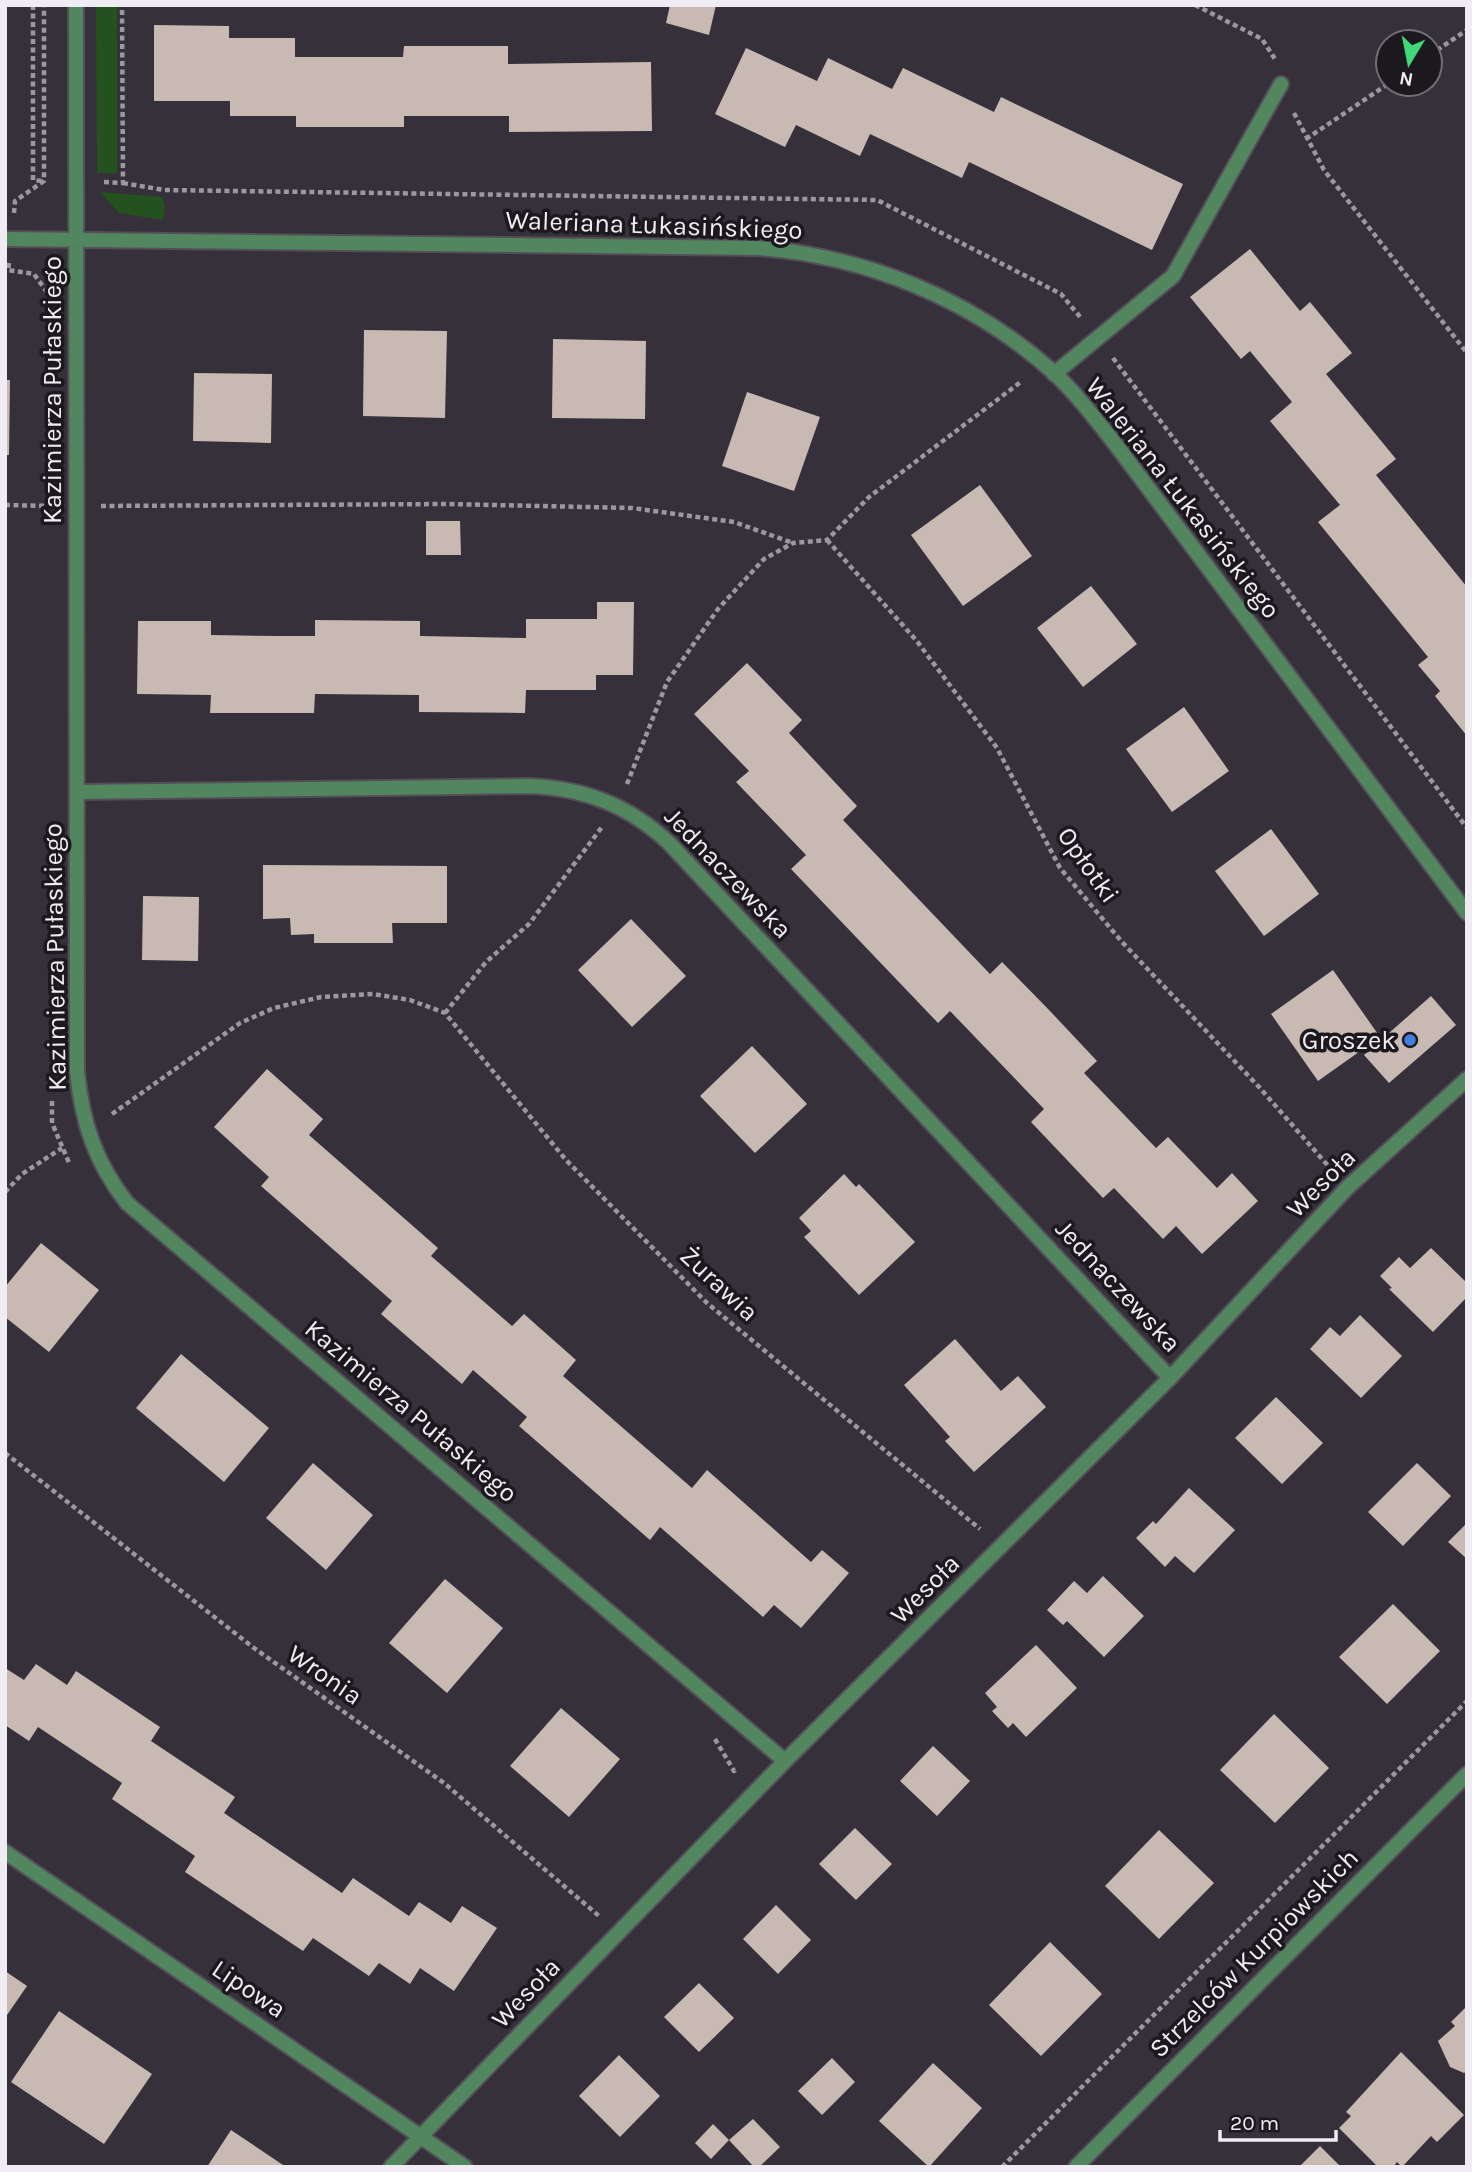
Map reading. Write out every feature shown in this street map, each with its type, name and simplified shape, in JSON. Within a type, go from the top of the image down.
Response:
[{"type":"street","name":"Kazimierza Pułaskiego","points":[[76,5],[77,1071],[87,1132],[104,1171],[127,1203],[785,1761]]},
{"type":"street","points":[[1049,369],[1098,337],[1173,276],[1281,84]]},
{"type":"street","name":"Waleriana Łukasińskiego","points":[[8,239],[712,247],[798,251],[843,260],[911,284],[977,319],[1049,369],[1116,445],[1467,913]]},
{"type":"street","name":"Jednaczewska","points":[[78,792],[528,786],[575,791],[619,806],[648,824],[670,844],[1170,1378]]},
{"type":"street","name":"Wesoła","points":[[391,2167],[785,1761],[1170,1378],[1348,1188],[1467,1079]]},
{"type":"street","name":"Strzelców Kurpiowskich","points":[[1076,2167],[1467,1774]]},
{"type":"street","name":"Lipowa","points":[[5,1852],[465,2167]]},
{"type":"path","points":[[44,5],[44,181],[15,201],[8,239],[8,270],[34,274],[51,297]]},
{"type":"path","points":[[1195,5],[1262,39],[1275,59],[1281,84],[1306,139],[1324,170],[1467,353]]},
{"type":"path","points":[[1444,46],[1467,30]]},
{"type":"path","points":[[1306,139],[1374,93]]},
{"type":"path","points":[[123,183],[164,190],[877,201],[1061,294],[1098,337],[1467,828]]},
{"type":"path","points":[[5,1192],[22,1174],[87,1132],[240,1023],[274,1008],[321,997],[373,994],[410,1000],[445,1013],[486,962],[529,925],[619,806],[667,682],[718,609],[764,559],[793,543],[827,540],[869,497],[1049,369]]},
{"type":"path","points":[[52,492],[52,519]]},
{"type":"path","points":[[77,506],[448,504],[632,508],[734,522],[793,543]]},
{"type":"path","points":[[5,505],[52,506]]},
{"type":"path","name":"Opłotki","points":[[827,540],[916,639],[997,748],[1060,868],[1122,942],[1259,1087],[1348,1188]]},
{"type":"path","name":"Żurawia","points":[[445,1013],[566,1160],[707,1303],[1002,1547]]},
{"type":"path","points":[[52,1095],[52,1123],[71,1168]]},
{"type":"path","name":"Wronia","points":[[5,1453],[254,1648],[444,1783],[618,1932]]},
{"type":"path","points":[[1002,2167],[1467,1701]]},
{"type":"path","points":[[710,1732],[734,1771],[764,1743]]},
{"type":"green space","points":[[96,5],[117,5],[117,173],[97,173]]},
{"type":"green space","points":[[100,192],[162,197],[165,206],[163,220],[119,213]]},
{"type":"building","points":[[670,5],[716,5],[709,35],[666,23]]},
{"type":"building","points":[[154,25],[229,26],[229,38],[295,38],[295,57],[403,57],[404,46],[508,46],[508,64],[651,62],[652,131],[509,132],[509,116],[404,116],[404,127],[296,127],[296,116],[230,116],[230,101],[154,101]]},
{"type":"building","points":[[746,48],[817,81],[828,58],[892,89],[903,68],[994,112],[1001,97],[1183,184],[1152,250],[969,162],[962,178],[870,134],[860,156],[796,125],[785,147],[715,114]]},
{"type":"building","points":[[1250,249],[1300,311],[1310,302],[1352,353],[1326,374],[1396,459],[1376,475],[1467,587],[1467,736],[1435,696],[1440,691],[1418,665],[1428,657],[1318,522],[1340,505],[1270,421],[1292,402],[1250,351],[1241,359],[1190,297]]},
{"type":"building","points":[[364,330],[447,331],[445,418],[363,416]]},
{"type":"building","points":[[553,339],[646,341],[645,419],[552,418]]},
{"type":"building","points":[[194,373],[272,374],[271,443],[193,441]]},
{"type":"building","points":[[5,380],[10,380],[9,455],[5,455]]},
{"type":"building","points":[[747,392],[820,417],[794,491],[722,466]]},
{"type":"building","points":[[980,485],[1032,556],[963,606],[911,535]]},
{"type":"building","points":[[426,521],[460,521],[461,555],[426,555]]},
{"type":"building","points":[[1091,586],[1137,644],[1083,687],[1037,628]]},
{"type":"building","points":[[597,602],[634,602],[633,675],[596,675],[596,690],[526,690],[525,713],[419,712],[419,695],[315,694],[314,713],[210,713],[211,695],[137,694],[138,621],[211,621],[211,635],[315,636],[315,620],[420,621],[420,636],[526,638],[526,619],[597,619]]},
{"type":"building","points":[[747,663],[802,720],[789,733],[857,806],[843,820],[990,974],[1002,962],[1050,1011],[1097,1061],[1084,1073],[1156,1148],[1168,1137],[1217,1188],[1232,1173],[1258,1201],[1202,1254],[1176,1226],[1163,1239],[1114,1188],[1103,1198],[1031,1122],[1044,1109],[950,1011],[938,1023],[791,869],[806,855],[736,782],[749,771],[694,714]]},
{"type":"building","points":[[1184,707],[1229,771],[1172,812],[1126,749]]},
{"type":"building","points":[[1271,829],[1319,894],[1264,936],[1215,871]]},
{"type":"building","points":[[263,865],[447,866],[447,923],[392,923],[393,943],[314,943],[314,934],[291,935],[290,918],[263,919]]},
{"type":"building","points":[[143,896],[199,897],[198,961],[142,960]]},
{"type":"building","points":[[631,919],[686,976],[632,1027],[578,970]]},
{"type":"building","points":[[1333,970],[1380,1037],[1318,1081],[1271,1014]]},
{"type":"building","name":"Groszek","points":[[1431,996],[1456,1025],[1389,1083],[1364,1055]]},
{"type":"building","points":[[752,1046],[807,1104],[755,1153],[700,1096]]},
{"type":"building","points":[[267,1069],[323,1119],[309,1135],[438,1248],[431,1256],[512,1326],[524,1314],[576,1360],[563,1376],[692,1488],[707,1470],[811,1562],[822,1550],[849,1573],[801,1628],[774,1605],[763,1617],[660,1527],[650,1540],[519,1426],[527,1417],[473,1370],[462,1384],[381,1314],[392,1301],[261,1186],[269,1177],[214,1127]]},
{"type":"building","points":[[844,1174],[856,1187],[859,1184],[915,1242],[859,1295],[804,1237],[811,1231],[799,1218]]},
{"type":"building","points":[[41,1243],[99,1290],[49,1352],[5,1317],[5,1287]]},
{"type":"building","points":[[1431,1248],[1467,1283],[1467,1297],[1433,1332],[1389,1289],[1392,1288],[1380,1276],[1399,1257],[1410,1268]]},
{"type":"building","points":[[1360,1315],[1402,1356],[1361,1398],[1310,1349],[1330,1327],[1340,1336]]},
{"type":"building","points":[[955,1339],[1001,1391],[1018,1376],[1046,1407],[974,1472],[945,1441],[950,1437],[904,1385]]},
{"type":"building","points":[[181,1354],[269,1428],[224,1482],[136,1408]]},
{"type":"building","points":[[1276,1397],[1323,1443],[1282,1484],[1235,1438]]},
{"type":"building","points":[[313,1463],[373,1515],[326,1570],[266,1518]]},
{"type":"building","points":[[1417,1463],[1451,1496],[1403,1546],[1368,1512]]},
{"type":"building","points":[[1189,1488],[1235,1530],[1194,1573],[1175,1556],[1165,1567],[1136,1538],[1153,1521],[1156,1524]]},
{"type":"building","points":[[1467,1523],[1467,1559],[1448,1542]]},
{"type":"building","points":[[1103,1576],[1144,1616],[1104,1657],[1067,1621],[1063,1625],[1047,1610],[1074,1581],[1087,1593]]},
{"type":"building","points":[[445,1579],[503,1628],[447,1693],[389,1643]]},
{"type":"building","points":[[1393,1604],[1440,1651],[1387,1704],[1339,1657]]},
{"type":"building","points":[[1036,1645],[1077,1688],[1026,1737],[1013,1723],[1008,1728],[992,1711],[997,1707],[985,1693]]},
{"type":"building","points":[[36,1664],[67,1685],[76,1671],[160,1727],[151,1741],[235,1797],[224,1813],[342,1893],[353,1878],[409,1916],[419,1902],[451,1923],[462,1906],[497,1928],[454,1991],[420,1968],[410,1984],[379,1963],[369,1976],[313,1938],[303,1951],[185,1872],[195,1856],[112,1799],[122,1783],[38,1727],[29,1741],[5,1725],[5,1668],[24,1680]]},
{"type":"building","points":[[561,1708],[620,1759],[569,1817],[510,1766]]},
{"type":"building","points":[[1274,1714],[1329,1768],[1275,1823],[1220,1770]]},
{"type":"building","points":[[933,1746],[970,1781],[937,1816],[900,1781]]},
{"type":"building","points":[[855,1828],[892,1864],[856,1900],[819,1864]]},
{"type":"building","points":[[1159,1830],[1214,1883],[1159,1939],[1105,1886]]},
{"type":"building","points":[[776,1905],[811,1940],[778,1974],[743,1939]]},
{"type":"building","points":[[1050,1942],[1102,1994],[1041,2056],[989,2005]]},
{"type":"building","points":[[5,1971],[27,1986],[5,2018]]},
{"type":"building","points":[[699,1983],[734,2018],[699,2052],[664,2017]]},
{"type":"building","points":[[1467,2006],[1467,2071],[1464,2073],[1450,2067],[1438,2041],[1455,2026],[1451,2022]]},
{"type":"building","points":[[59,2011],[152,2074],[104,2144],[11,2082]]},
{"type":"building","points":[[1401,2052],[1464,2115],[1437,2142],[1431,2136],[1402,2167],[1397,2162],[1393,2167],[1378,2167],[1339,2128],[1351,2116],[1346,2112]]},
{"type":"building","points":[[619,2055],[660,2096],[620,2137],[579,2096]]},
{"type":"building","points":[[832,2058],[855,2082],[822,2115],[798,2091]]},
{"type":"building","points":[[933,2063],[982,2108],[929,2167],[879,2121]]},
{"type":"building","points":[[753,2119],[780,2147],[759,2167],[754,2167],[729,2140]]},
{"type":"building","points":[[713,2124],[729,2140],[711,2159],[695,2143]]},
{"type":"building","points":[[231,2130],[286,2167],[207,2167]]},
{"type":"building","points":[[1320,2146],[1341,2167],[1299,2167]]},
{"type":"place","name":"Groszek","points":[[1410,1040]]}]
